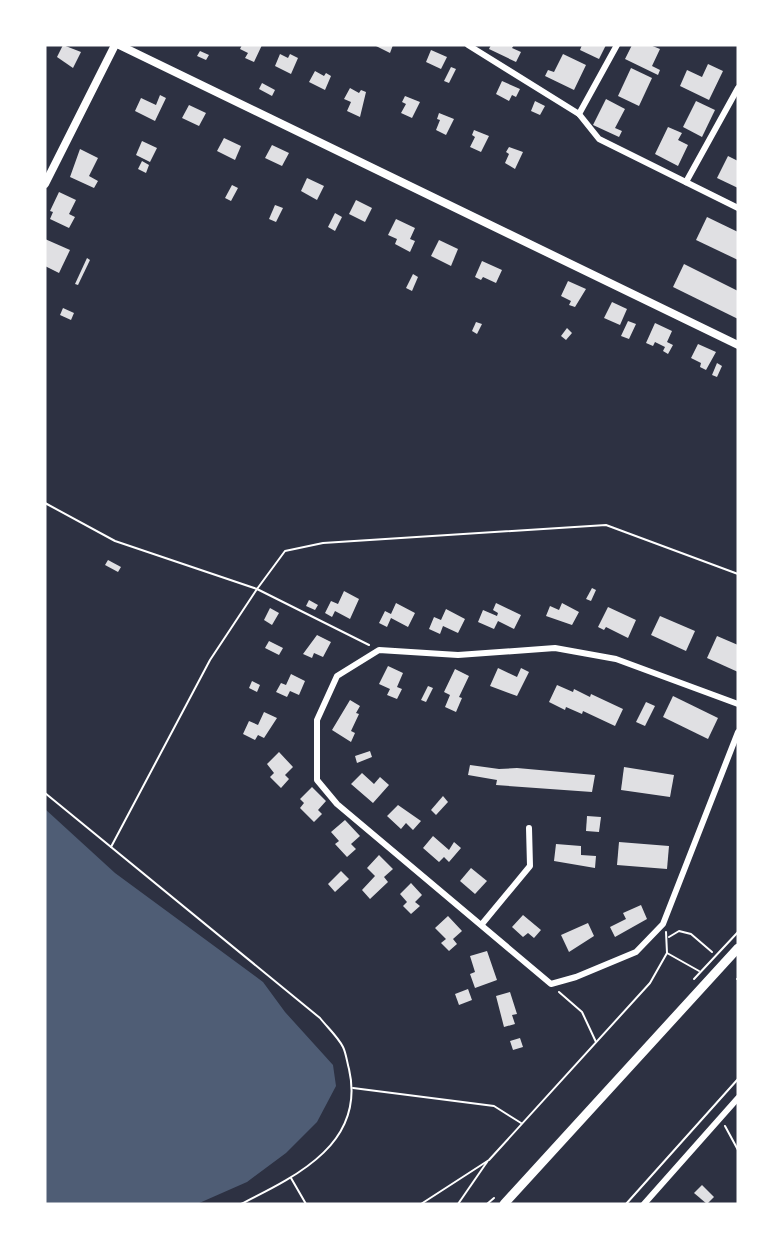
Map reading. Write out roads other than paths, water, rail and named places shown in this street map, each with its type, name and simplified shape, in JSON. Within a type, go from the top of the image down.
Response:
[{"type":"main road","points":[[504,1204],[738,948]]},
{"type":"street","points":[[45,184],[117,45],[738,345]]},
{"type":"street","points":[[579,114],[617,45]]},
{"type":"street","points":[[471,46],[579,114],[599,139],[738,208]]},
{"type":"street","points":[[686,182],[738,88]]},
{"type":"street","points":[[738,704],[616,659],[555,648],[458,654],[379,650],[337,676],[317,720],[317,780],[337,804],[551,984],[576,977],[636,952],[663,924],[738,732]]},
{"type":"street","points":[[482,924],[530,866],[529,828]]},
{"type":"street","points":[[644,1204],[738,1098]]},
{"type":"water","points":[[45,809],[115,873],[263,982],[285,1012],[333,1065],[336,1086],[317,1122],[286,1153],[247,1182],[197,1204],[45,1204]]}]
